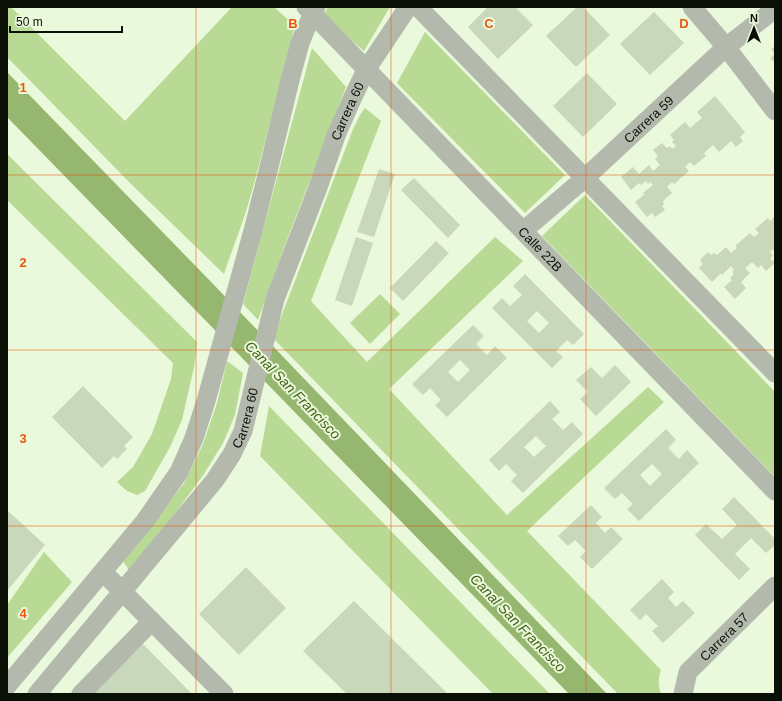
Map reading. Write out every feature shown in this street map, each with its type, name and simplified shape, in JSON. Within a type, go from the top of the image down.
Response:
[{"type":"street","name":"Carrera 60","points":[[37,694],[210,486],[232,454],[243,431],[275,299],[317,190],[337,133],[352,97],[366,70],[408,7]]},
{"type":"street","points":[[418,7],[775,373]]},
{"type":"street","points":[[692,7],[726,47],[775,111]]},
{"type":"street","name":"Calle 22B","points":[[311,9],[366,70],[775,491]]},
{"type":"street","points":[[7,686],[145,521],[179,472],[194,438],[206,401],[254,227],[290,80],[311,9]]},
{"type":"street","name":"Carrera 59","points":[[523,231],[585,178],[726,47],[775,9]]},
{"type":"street","points":[[103,572],[224,694]]},
{"type":"street","name":"Carrera 57","points":[[683,694],[688,672],[775,586]]},
{"type":"street","points":[[81,694],[152,621]]},
{"type":"shaded area","points":[[7,7],[11,7],[125,121],[232,7],[274,7],[295,26],[254,185],[224,274],[130,183],[7,57]]},
{"type":"shaded area","points":[[328,7],[390,7],[364,51],[323,15]]},
{"type":"shaded area","points":[[425,32],[565,175],[525,213],[397,83]]},
{"type":"shaded area","points":[[312,48],[346,87],[258,320],[243,304]]},
{"type":"shaded area","points":[[365,108],[381,121],[311,301],[367,362],[495,237],[523,261],[389,389],[507,515],[648,387],[664,402],[527,531],[661,670],[659,676],[659,688],[661,694],[618,694],[273,338],[353,129]]},
{"type":"shaded area","points":[[7,154],[197,342],[194,367],[182,420],[170,447],[145,491],[137,495],[127,491],[117,482],[133,467],[152,434],[171,379],[173,363],[7,200]]},
{"type":"shaded area","points":[[585,195],[775,392],[775,477],[542,236]]},
{"type":"shaded area","points":[[380,294],[400,314],[370,344],[350,323]]},
{"type":"shaded area","points":[[227,361],[243,373],[235,415],[223,443],[204,474],[154,542],[129,570],[123,561],[184,483],[203,444],[217,403]]},
{"type":"shaded area","points":[[269,406],[550,694],[493,694],[260,456]]},
{"type":"shaded area","points":[[44,552],[72,582],[7,658],[7,605]]},
{"type":"water","name":"Canal San Francisco","points":[[7,72],[607,694],[569,694],[7,117]]},
{"type":"building","points":[[488,7],[515,7],[533,25],[498,59],[468,27]]},
{"type":"building","points":[[577,7],[583,7],[610,35],[576,67],[546,36]]},
{"type":"building","points":[[654,12],[684,43],[650,75],[620,44]]},
{"type":"building","points":[[775,46],[775,54],[771,49]]},
{"type":"building","points":[[775,54],[775,63],[770,58]]},
{"type":"building","points":[[587,73],[617,104],[583,137],[553,106]]},
{"type":"building","points":[[715,96],[745,132],[740,137],[743,141],[736,147],[731,141],[719,152],[713,145],[704,153],[706,156],[694,166],[690,162],[685,167],[689,171],[674,184],[672,182],[667,187],[672,193],[663,201],[664,204],[662,206],[665,210],[655,217],[652,213],[647,217],[635,202],[653,185],[650,182],[648,184],[646,181],[641,185],[639,183],[631,190],[621,177],[633,167],[639,174],[649,165],[653,171],[660,165],[655,159],[658,156],[653,150],[662,143],[667,148],[670,146],[672,149],[676,146],[672,142],[674,140],[670,135],[685,122],[690,128],[702,118],[697,112]]},
{"type":"building","points":[[379,169],[395,174],[374,237],[357,232]]},
{"type":"building","points":[[414,178],[460,225],[448,238],[401,190]]},
{"type":"building","points":[[775,216],[775,251],[773,249],[770,252],[773,255],[770,258],[775,263],[766,271],[761,265],[758,268],[752,262],[745,268],[750,273],[741,282],[746,288],[735,299],[724,287],[732,280],[730,278],[734,274],[732,272],[734,270],[731,266],[712,282],[699,268],[703,264],[700,260],[708,252],[711,255],[714,253],[717,255],[726,247],[731,253],[737,248],[735,246],[750,233],[754,237],[759,233],[755,229],[768,218],[770,221]]},
{"type":"building","points":[[356,237],[373,243],[352,306],[335,300]]},
{"type":"building","points":[[436,241],[449,253],[403,301],[390,288]]},
{"type":"building","points":[[525,274],[584,334],[573,345],[567,340],[556,351],[563,357],[552,368],[492,308],[502,298],[510,306],[522,295],[513,286]],"holes":[[[537,311],[549,323],[539,333],[527,321]]]},
{"type":"building","points":[[473,325],[484,336],[476,344],[487,355],[495,346],[507,358],[447,417],[435,405],[441,400],[430,388],[423,395],[412,384]],"holes":[[[460,360],[470,370],[458,382],[448,372]]]},
{"type":"building","points":[[615,365],[631,382],[596,416],[580,399],[588,392],[576,380],[591,367],[602,378]]},
{"type":"building","points":[[83,386],[133,437],[124,446],[127,449],[117,459],[114,456],[102,468],[52,417]]},
{"type":"building","points":[[550,401],[560,412],[552,419],[563,430],[572,422],[583,434],[523,493],[511,481],[517,475],[506,464],[499,471],[489,460]],"holes":[[[536,436],[546,446],[534,457],[524,447]]]},
{"type":"building","points":[[666,429],[676,440],[668,448],[679,459],[687,450],[699,463],[639,521],[627,509],[633,504],[622,493],[615,499],[604,488]],"holes":[[[652,464],[662,474],[650,486],[640,475]]]},
{"type":"building","points":[[734,497],[775,539],[775,545],[766,553],[751,538],[735,554],[750,569],[739,580],[695,535],[706,524],[722,539],[737,525],[722,509]]},
{"type":"building","points":[[591,505],[602,517],[596,523],[605,533],[611,527],[623,539],[592,569],[580,557],[586,551],[575,540],[568,546],[558,536]]},
{"type":"building","points":[[7,510],[45,545],[7,591]]},
{"type":"building","points":[[246,567],[286,608],[239,655],[199,614]]},
{"type":"building","points":[[662,579],[674,592],[668,598],[676,607],[683,601],[695,613],[663,643],[652,631],[658,626],[646,614],[640,620],[630,610]]},
{"type":"building","points":[[354,601],[448,694],[347,694],[303,651]]},
{"type":"building","points":[[143,644],[192,694],[91,694]]}]
